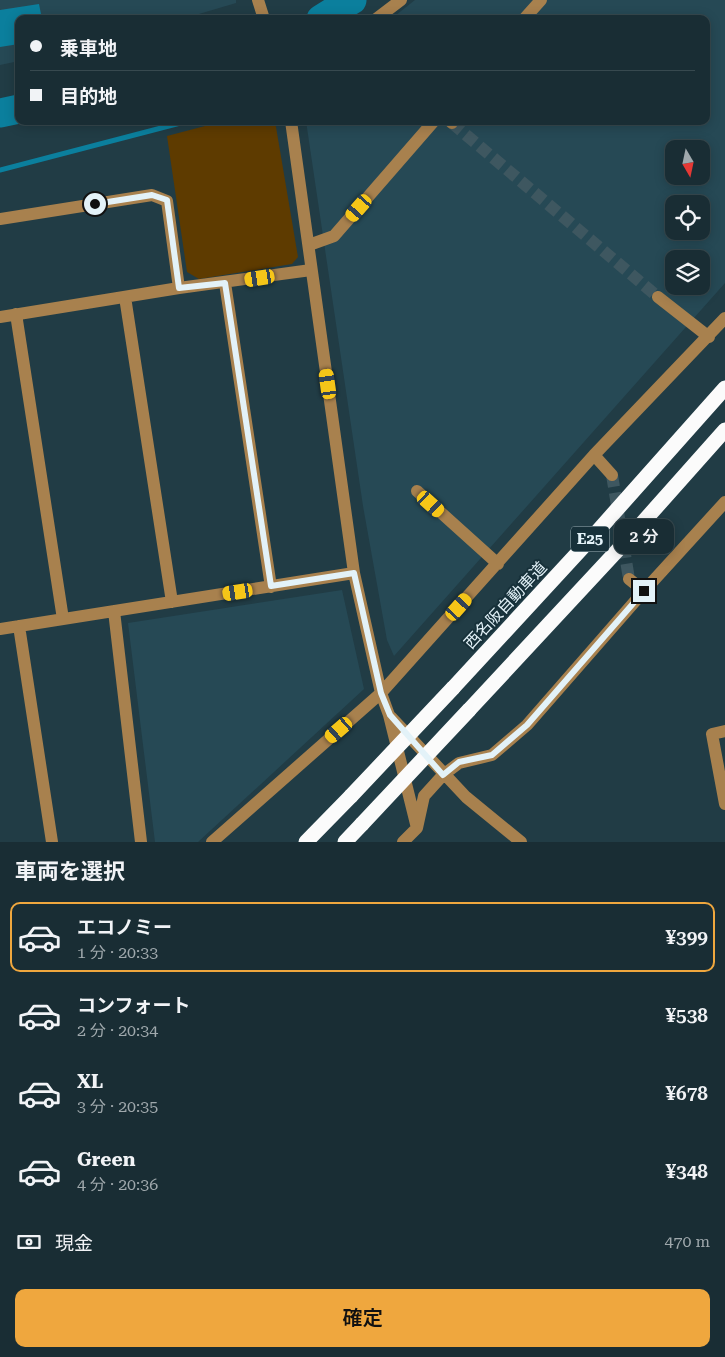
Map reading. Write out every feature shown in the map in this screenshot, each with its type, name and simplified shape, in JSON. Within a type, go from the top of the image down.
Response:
[{"type":"highway","name":"西名阪自動車道","points":[[306,842],[596,533],[725,388]]},
{"type":"highway","name":"E25","points":[[345,842],[628,539],[725,430]]},
{"type":"street","points":[[258,0],[263,15]]},
{"type":"street","points":[[381,15],[401,0]]},
{"type":"street","points":[[527,15],[540,0]]},
{"type":"street","points":[[292,125],[354,573],[381,693],[390,715],[417,828]]},
{"type":"street","points":[[308,245],[334,236],[431,125]]},
{"type":"street","points":[[0,220],[152,195],[167,200],[179,288]]},
{"type":"street","points":[[0,317],[179,288],[312,270]]},
{"type":"street","points":[[225,283],[271,586]]},
{"type":"street","points":[[125,297],[172,602]]},
{"type":"street","points":[[658,297],[709,337]]},
{"type":"street","points":[[16,314],[63,619]]},
{"type":"street","points":[[212,842],[381,693],[594,455],[709,337],[725,318]]},
{"type":"street","points":[[594,455],[612,475]]},
{"type":"street","points":[[417,492],[498,564]]},
{"type":"street","points":[[403,842],[417,828],[424,796],[443,775],[459,762],[492,755],[527,725],[725,502]]},
{"type":"street","points":[[0,629],[354,573]]},
{"type":"street","points":[[629,579],[644,591]]},
{"type":"street","points":[[114,612],[139,841]]},
{"type":"street","points":[[19,626],[52,842]]},
{"type":"street","points":[[390,715],[443,775],[466,797],[521,842]]},
{"type":"street","points":[[725,731],[712,734],[725,804]]},
{"type":"shaded area","points":[[0,0],[236,0],[236,3],[196,15],[15,15],[15,62],[0,65]]},
{"type":"shaded area","points":[[415,0],[725,0],[725,283],[394,656],[387,640],[363,506],[307,125],[710,125],[710,15],[396,15]]},
{"type":"shaded area","points":[[209,125],[276,125],[298,257],[292,264],[199,279],[187,272],[167,136]]},
{"type":"shaded area","points":[[342,590],[364,689],[198,842],[155,842],[128,623]]},
{"type":"water","points":[[39,4],[41,15],[15,15],[15,45],[0,47],[0,10]]},
{"type":"waterway","points":[[328,15],[352,0]]},
{"type":"waterway","points":[[0,113],[15,110]]},
{"type":"waterway","points":[[0,170],[173,125]]},
{"type":"tunnel","points":[[454,125],[658,297]]},
{"type":"tunnel","points":[[612,475],[629,579]]},
{"type":"route","points":[[95,204],[152,195],[167,200],[179,288],[225,283],[271,586],[354,573],[381,693],[390,715],[443,775],[459,762],[492,755],[527,725],[644,591]]}]
